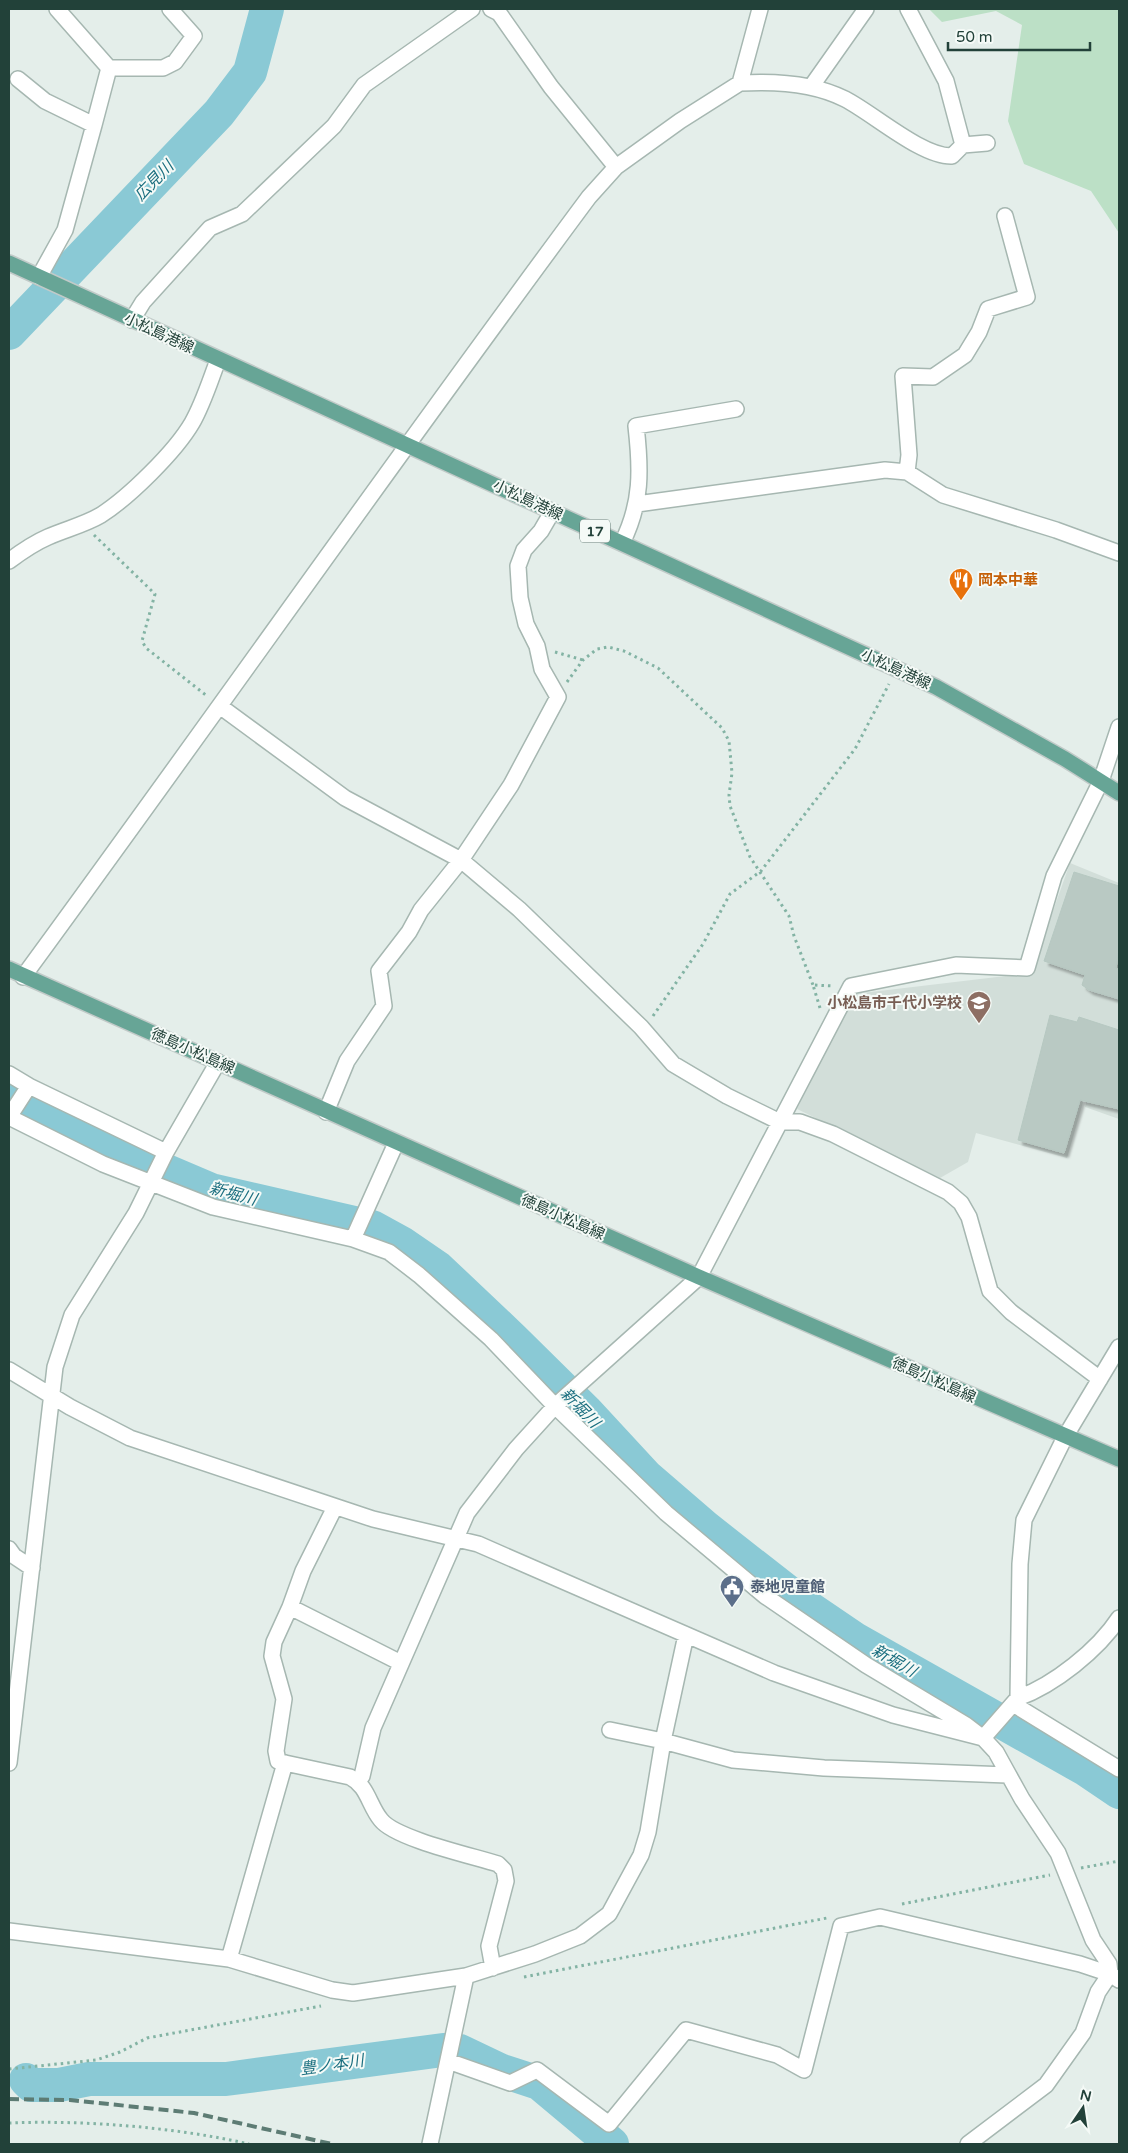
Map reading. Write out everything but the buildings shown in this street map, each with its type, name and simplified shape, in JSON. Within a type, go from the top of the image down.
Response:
[{"type":"main road","name":"小松島港線","points":[[9,263],[936,687],[1101,781],[1119,794]]},
{"type":"main road","name":"徳島小松島線","points":[[12,972],[698,1277],[1119,1459]]},
{"type":"street","points":[[57,9],[109,68],[163,68],[175,62],[194,36],[170,9]]},
{"type":"street","points":[[132,320],[143,302],[210,228],[242,214],[334,126],[364,85],[472,9]]},
{"type":"street","points":[[491,9],[499,13],[552,87],[616,167]]},
{"type":"street","points":[[740,83],[760,9]]},
{"type":"street","points":[[811,88],[866,9]]},
{"type":"street","points":[[908,9],[946,81],[963,146]]},
{"type":"street","points":[[43,279],[65,230],[109,68]]},
{"type":"street","points":[[18,79],[45,101],[94,125]]},
{"type":"street","points":[[12,972],[221,707],[408,444],[589,197],[616,167],[680,121],[740,83],[766,82],[811,88],[843,98],[878,118],[908,140],[941,156],[952,156],[963,146],[988,143]]},
{"type":"street","points":[[907,472],[909,455],[903,376],[933,377],[965,355],[979,332],[988,308],[1027,298],[1005,216]]},
{"type":"street","points":[[9,561],[46,537],[83,525],[121,500],[180,442],[193,422],[218,360]]},
{"type":"street","points":[[622,544],[633,522],[637,504],[641,466],[636,426],[736,409]]},
{"type":"street","points":[[637,504],[885,470],[907,472],[943,495],[1056,530],[1119,553]]},
{"type":"street","points":[[326,1112],[347,1061],[384,1006],[379,971],[409,932],[421,910],[461,860],[511,786],[558,697],[542,669],[537,646],[526,624],[520,598],[518,566],[524,550],[541,531],[552,512]]},
{"type":"street","points":[[221,707],[345,798],[461,860],[519,909],[642,1027],[673,1064],[726,1096],[780,1122],[800,1122],[833,1134],[948,1192],[961,1203],[969,1217],[990,1291],[1011,1312],[1100,1379]]},
{"type":"street","points":[[358,1781],[362,1776],[373,1728],[467,1513],[516,1449],[558,1404],[698,1277],[851,986],[956,965],[1027,968],[1054,876],[1101,781],[1119,727]]},
{"type":"street","points":[[9,1763],[55,1367],[72,1316],[136,1213],[164,1156],[218,1062]]},
{"type":"street","points":[[9,1074],[27,1089],[164,1156]]},
{"type":"street","points":[[27,1089],[9,1117],[213,1207],[354,1236],[389,1252],[419,1275],[491,1339],[666,1514],[765,1596],[866,1665],[986,1735],[1007,1775],[1058,1853],[1093,1940],[1115,1977]]},
{"type":"street","points":[[354,1236],[364,1209],[396,1143]]},
{"type":"street","points":[[1014,1704],[1020,1564],[1024,1520],[1065,1437],[1119,1347]]},
{"type":"street","points":[[9,1370],[70,1407],[130,1438],[372,1519],[455,1538],[500,1553],[774,1673],[893,1715],[986,1735]]},
{"type":"street","points":[[335,1507],[303,1571],[290,1608],[274,1642],[272,1656],[284,1698],[276,1751],[278,1761],[350,1777],[358,1781],[381,1820],[390,1828],[415,1838],[498,1864],[504,1870],[506,1880],[489,1946],[493,1968]]},
{"type":"street","points":[[9,1549],[14,1556],[32,1568]]},
{"type":"street","points":[[290,1608],[401,1663]]},
{"type":"street","points":[[986,1735],[1014,1704],[1052,1681],[1113,1634],[1119,1618]]},
{"type":"street","points":[[9,1931],[229,1959],[332,1990],[353,1993],[466,1976],[536,1954],[580,1936],[609,1914],[641,1855],[648,1832],[663,1741],[686,1635]]},
{"type":"street","points":[[1014,1704],[1119,1769]]},
{"type":"street","points":[[610,1730],[663,1741],[732,1760],[824,1768],[1007,1775]]},
{"type":"street","points":[[229,1959],[285,1763]]},
{"type":"street","points":[[450,2053],[510,2083],[537,2070],[609,2124],[686,2030],[777,2055],[804,2070],[841,1926],[880,1917],[1080,1964],[1115,1977]]},
{"type":"street","points":[[430,2144],[466,1976]]},
{"type":"street","points":[[968,2144],[1046,2086],[1083,2033],[1098,1992],[1115,1977]]},
{"type":"path","points":[[83,525],[154,594],[142,641],[146,648],[221,707]]},
{"type":"path","points":[[537,646],[584,660]]},
{"type":"path","points":[[558,697],[584,660],[597,648],[608,647],[624,651],[658,668],[722,728],[729,741],[730,749],[732,774],[729,795],[730,806],[750,857],[789,916],[794,936],[813,985]]},
{"type":"path","points":[[642,1027],[652,1018],[703,944],[730,894],[761,871],[855,749],[896,668]]},
{"type":"path","points":[[893,1905],[1119,1861]]},
{"type":"path","points":[[514,1979],[835,1916]]},
{"type":"path","points":[[9,2069],[96,2060],[120,2052],[147,2038],[319,2005],[328,2006]]},
{"type":"path","points":[[9,2123],[37,2122],[176,2131],[248,2144]]},
{"type":"shaded area","name":"小松島市千代小学校","points":[[1070,863],[1119,883],[1119,1061],[1097,1053],[1067,1158],[976,1133],[968,1162],[940,1178],[797,1109],[854,994],[1031,973]]},
{"type":"shaded area","points":[[1100,1057],[1119,1065],[1119,1119],[1085,1107]]},
{"type":"green space","points":[[929,9],[1119,9],[1119,233],[1091,191],[1024,164],[1008,121],[1022,25],[996,11],[942,22]]},
{"type":"waterway","name":"広見川","points":[[9,333],[219,113],[250,72],[267,9]]},
{"type":"waterway","name":"新堀川","points":[[9,1096],[70,1130],[211,1190],[372,1227],[403,1244],[438,1268],[513,1339],[586,1411],[647,1477],[705,1527],[802,1603],[855,1639],[1085,1769],[1119,1792]]},
{"type":"waterway","name":"豊ノ本川","points":[[26,2080],[31,2085],[59,2085],[89,2079],[226,2079],[443,2050],[460,2051],[502,2071],[539,2083],[612,2144]]},
{"type":"railway","points":[[9,2099],[70,2100],[194,2113],[332,2144]]},
{"type":"place","name":"岡本中華","points":[[961,601]]},
{"type":"place","name":"小松島市千代小学校","points":[[979,1024]]},
{"type":"place","name":"泰地児童館","points":[[732,1608]]}]
